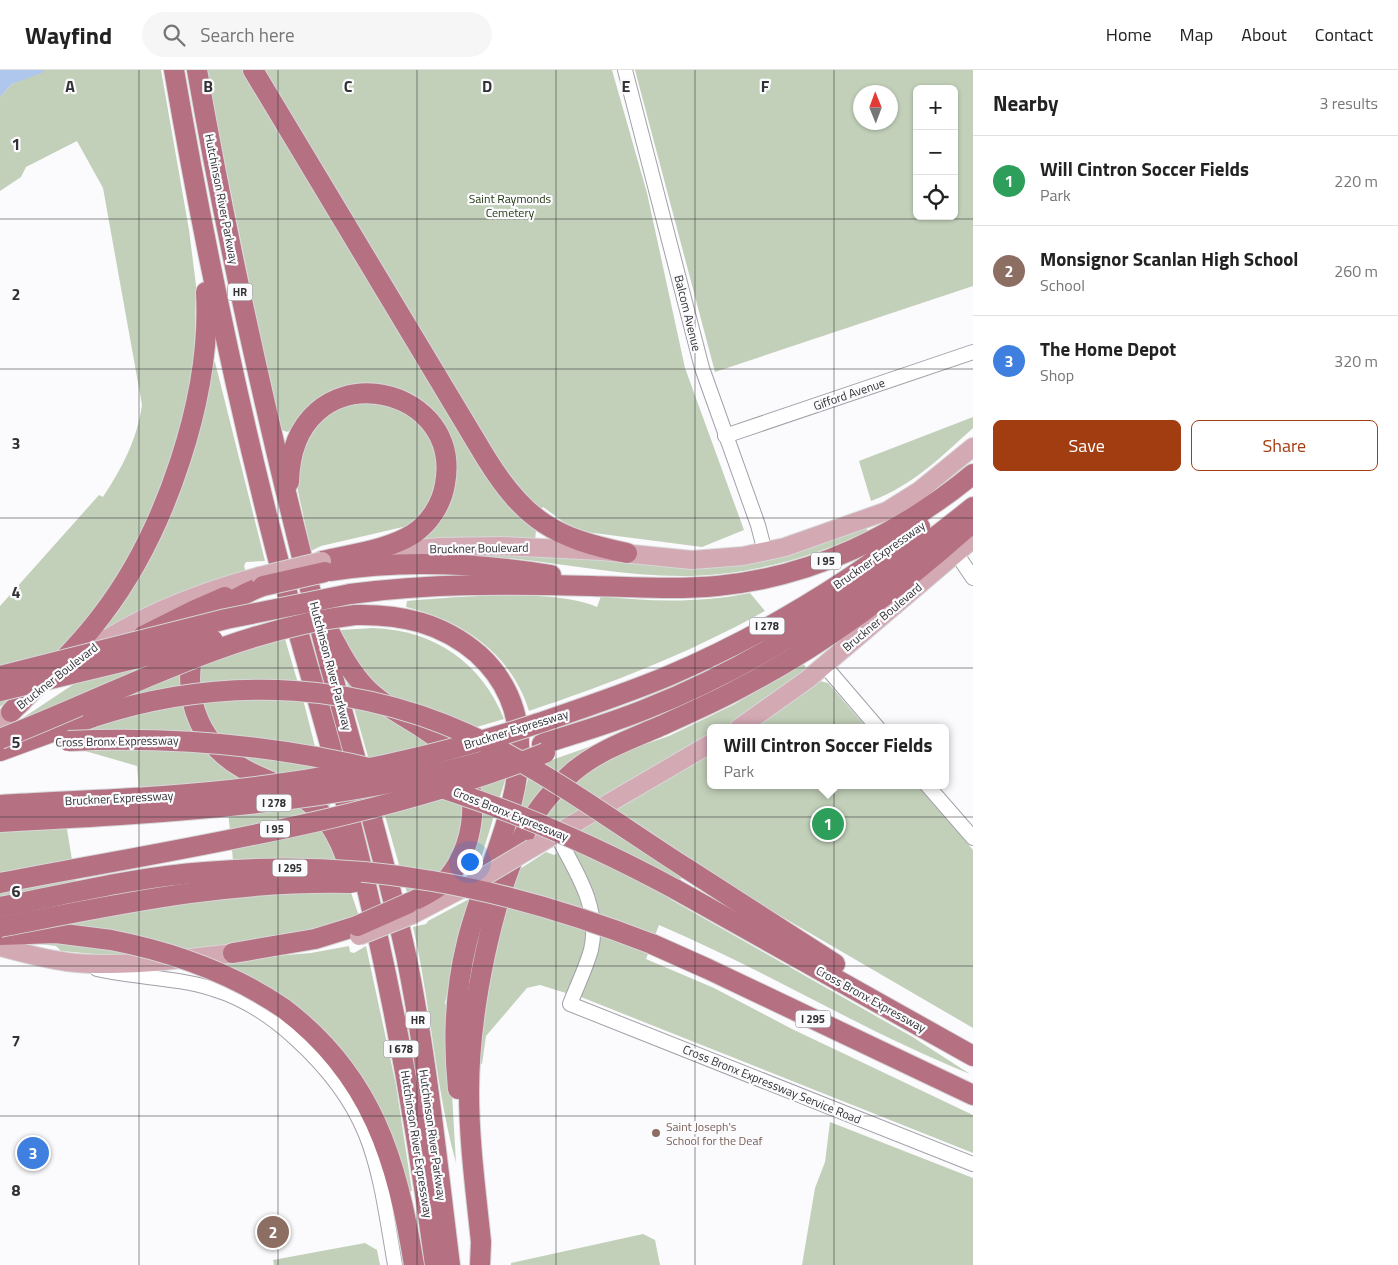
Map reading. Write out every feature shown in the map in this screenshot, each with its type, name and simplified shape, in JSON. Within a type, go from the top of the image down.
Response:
[{"type":"highway","name":"Hutchinson River Parkway","points":[[174,70],[218,307],[262,495],[347,807],[383,965]]},
{"type":"highway","name":"Hutchinson River Parkway","points":[[197,70],[244,313],[314,604],[373,823],[405,953],[416,1011],[450,1265]]},
{"type":"highway","points":[[253,70],[486,458],[508,489],[529,513],[552,530],[584,543],[627,553]]},
{"type":"highway","points":[[6,717],[104,614],[142,549],[169,489],[194,411],[202,372],[207,313],[201,223]]},
{"type":"highway","points":[[6,717],[110,654],[179,617],[262,581],[324,567],[402,539],[426,523],[440,500],[446,481],[442,447],[434,428],[414,407],[387,394],[358,393],[331,402],[310,418],[295,444],[289,478],[291,512]]},
{"type":"highway","name":"I 95","points":[[0,676],[226,619],[350,594],[456,585],[657,588],[736,584],[776,576],[833,559],[869,543],[905,523],[973,474]]},
{"type":"highway","name":"Bruckner Expressway","points":[[0,805],[196,793],[304,781],[411,760],[536,724],[652,683],[760,630],[813,600],[880,556],[928,520],[973,482]]},
{"type":"highway","name":"Bruckner Expressway","points":[[0,822],[176,812],[305,798],[419,778],[543,748],[647,708],[746,662],[805,628],[888,572],[973,507]]},
{"type":"highway","points":[[480,1265],[481,1242],[469,1104],[474,1019],[483,968],[499,903],[517,852],[535,815],[554,791],[581,766],[615,746],[737,690],[806,651],[884,597],[973,522]]},
{"type":"highway","points":[[324,567],[446,563],[509,568],[657,588]]},
{"type":"highway","points":[[262,581],[211,616],[199,633],[192,655],[189,677],[190,696],[195,715],[212,744],[227,758],[244,769],[293,792],[313,806],[328,822],[347,861],[383,965]]},
{"type":"highway","points":[[234,953],[358,931],[411,909],[442,884],[452,872],[469,834],[472,813],[466,776],[456,756],[442,742],[388,707],[366,688],[350,668],[314,604]]},
{"type":"highway","points":[[0,739],[208,653],[306,624],[355,615]]},
{"type":"highway","points":[[0,691],[281,624],[355,615],[405,617],[431,625],[457,638],[481,657],[499,679],[511,703],[519,727],[521,752],[516,788],[467,940],[457,1005],[456,1076],[474,1265]]},
{"type":"highway","points":[[0,751],[112,711],[181,695],[252,688],[338,695],[418,714],[489,744],[533,770],[973,1054]]},
{"type":"highway","name":"Cross Bronx Expressway","points":[[0,745],[90,740],[173,740],[253,746],[349,762],[428,782],[503,808],[599,850],[675,889],[973,1054]]},
{"type":"highway","name":"I 95","points":[[0,883],[339,816],[455,785],[543,748]]},
{"type":"highway","name":"I 295","points":[[0,907],[183,874],[244,869],[304,868],[384,873],[424,878],[501,895],[577,918],[652,944],[973,1096]]},
{"type":"highway","points":[[0,927],[186,892],[235,886],[294,883],[380,884],[436,889],[513,902],[577,918]]},
{"type":"highway","points":[[0,935],[51,933],[111,940],[154,949],[195,962],[239,981],[283,1008],[303,1024],[331,1052],[364,1100],[382,1135],[395,1172],[405,1210],[414,1265]]},
{"type":"highway","points":[[0,942],[63,937],[111,940]]},
{"type":"highway","name":"Hutchinson River Expressway","points":[[383,965],[415,1125],[435,1265]]},
{"type":"main road","name":"Bruckner Boulevard","points":[[324,567],[405,550],[462,546],[548,548],[702,560],[764,552],[868,519],[896,507],[919,491],[973,446]]},
{"type":"main road","name":"Bruckner Boulevard","points":[[745,724],[780,701],[973,539]]},
{"type":"main road","points":[[411,909],[474,882],[707,746]]},
{"type":"main road","points":[[0,947],[47,959],[80,963],[118,963],[234,953]]},
{"type":"street","name":"Balcom Avenue","points":[[625,70],[702,368],[758,525],[764,552]]},
{"type":"street","name":"Gifford Avenue","points":[[725,436],[973,352]]},
{"type":"street","points":[[956,553],[973,578]]},
{"type":"street","points":[[824,665],[875,724]]},
{"type":"street","points":[[931,789],[973,838]]},
{"type":"street","name":"Cross Bronx Expressway Service Road","points":[[556,834],[584,886],[592,919],[590,953],[570,1004],[973,1164]]},
{"type":"street","points":[[47,959],[107,972],[190,983],[215,989],[255,1008],[293,1036],[338,1083],[361,1120],[382,1187],[395,1265]]},
{"type":"green space","points":[[44,70],[161,70],[189,230],[196,285],[194,378],[181,432],[141,541],[84,631],[0,707],[0,606],[99,495],[103,497],[128,453],[140,418],[142,405],[103,188],[77,141],[26,167],[21,177],[0,191],[0,97],[12,84]]},
{"type":"green space","points":[[206,70],[247,70],[536,530],[535,541],[412,543],[421,535],[448,447],[386,388],[287,432],[282,430],[265,360]]},
{"type":"green space","name":"Saint Raymonds Cemetery","points":[[259,70],[612,70],[647,193],[685,368],[744,530],[702,547],[586,532],[565,523],[543,507],[539,512],[515,489]]},
{"type":"green space","points":[[635,70],[973,70],[973,286],[715,372]]},
{"type":"green space","points":[[209,362],[215,362],[265,561],[246,562],[244,566],[246,572],[97,635],[113,618],[145,562]]},
{"type":"green space","points":[[379,399],[419,420],[439,456],[434,499],[409,531],[403,527],[321,546],[311,551],[296,482],[296,458],[329,409]]},
{"type":"green space","points":[[973,417],[973,428],[925,470],[900,487],[871,501],[859,461]]},
{"type":"green space","points":[[866,528],[868,531],[800,558],[753,569],[705,575],[660,576],[508,558],[438,556],[514,553],[704,569],[766,559]]},
{"type":"green space","points":[[750,593],[765,611],[708,641],[649,667],[529,711],[521,690],[510,672],[482,642],[447,621],[406,607],[407,601],[477,596],[555,597],[597,607],[601,596],[694,600]]},
{"type":"green space","points":[[373,628],[395,630],[416,635],[453,653],[469,666],[482,681],[504,719],[453,734],[376,690],[341,636],[340,630]]},
{"type":"green space","points":[[285,639],[305,707],[330,806],[325,807],[270,776],[234,751],[219,736],[207,719],[199,700],[198,686],[201,661]]},
{"type":"green space","points":[[176,660],[181,662],[181,693],[194,734],[308,811],[336,849],[359,916],[279,937],[224,947],[168,953],[131,955],[91,954],[61,951],[56,946],[0,939],[0,811],[63,805],[77,890],[233,860],[227,802],[140,808],[137,766],[16,731],[0,733],[77,682]]},
{"type":"green space","points":[[801,661],[809,671],[732,724],[707,724],[707,739],[532,840],[559,795],[597,765],[631,749],[669,736],[735,704]]},
{"type":"green space","points":[[342,666],[432,742],[461,780],[463,829],[444,870],[408,896]]},
{"type":"green space","points":[[816,680],[828,683],[864,724],[755,724]]},
{"type":"green space","points":[[600,743],[505,853],[532,767]]},
{"type":"green space","points":[[707,753],[707,789],[920,789],[973,850],[973,1028],[690,861],[670,899],[911,1036],[970,1074],[891,1039],[737,961],[659,925],[646,959],[714,988],[792,1029],[973,1115],[973,1153],[581,997],[592,968],[597,947],[598,931],[597,915],[589,886],[568,842],[574,832]]},
{"type":"green space","points":[[507,774],[477,871],[462,869],[479,783]]},
{"type":"green space","points":[[546,852],[554,855],[559,852],[579,895],[583,909],[586,937],[578,969],[566,993],[540,985],[527,988],[486,1036],[482,1064],[479,1063],[484,1013],[501,925],[520,869]]},
{"type":"green space","points":[[471,898],[459,937],[445,1003],[447,1007],[456,1163],[443,1105],[413,927],[426,924],[428,921]]},
{"type":"green space","points":[[349,946],[350,952],[354,953],[366,946],[396,1085],[412,1191],[408,1192],[392,1141],[278,1015],[206,980],[216,961],[311,953]]},
{"type":"green space","points":[[830,1122],[973,1178],[973,1265],[802,1265],[815,1188],[825,1162]]},
{"type":"green space","points":[[643,1234],[655,1240],[660,1265],[511,1265],[511,1263]]},
{"type":"green space","points":[[365,1243],[377,1250],[380,1265],[274,1265],[273,1260]]},
{"type":"water","points":[[0,70],[44,70],[44,72],[12,84],[0,97]]},
{"type":"place","name":"Will Cintron Soccer Fields","points":[[828,824]]},
{"type":"place","name":"Saint Joseph's School for the Deaf","points":[[656,1133]]},
{"type":"place","name":"The Home Depot","points":[[33,1153]]},
{"type":"place","name":"Monsignor Scanlan High School","points":[[273,1232]]}]
